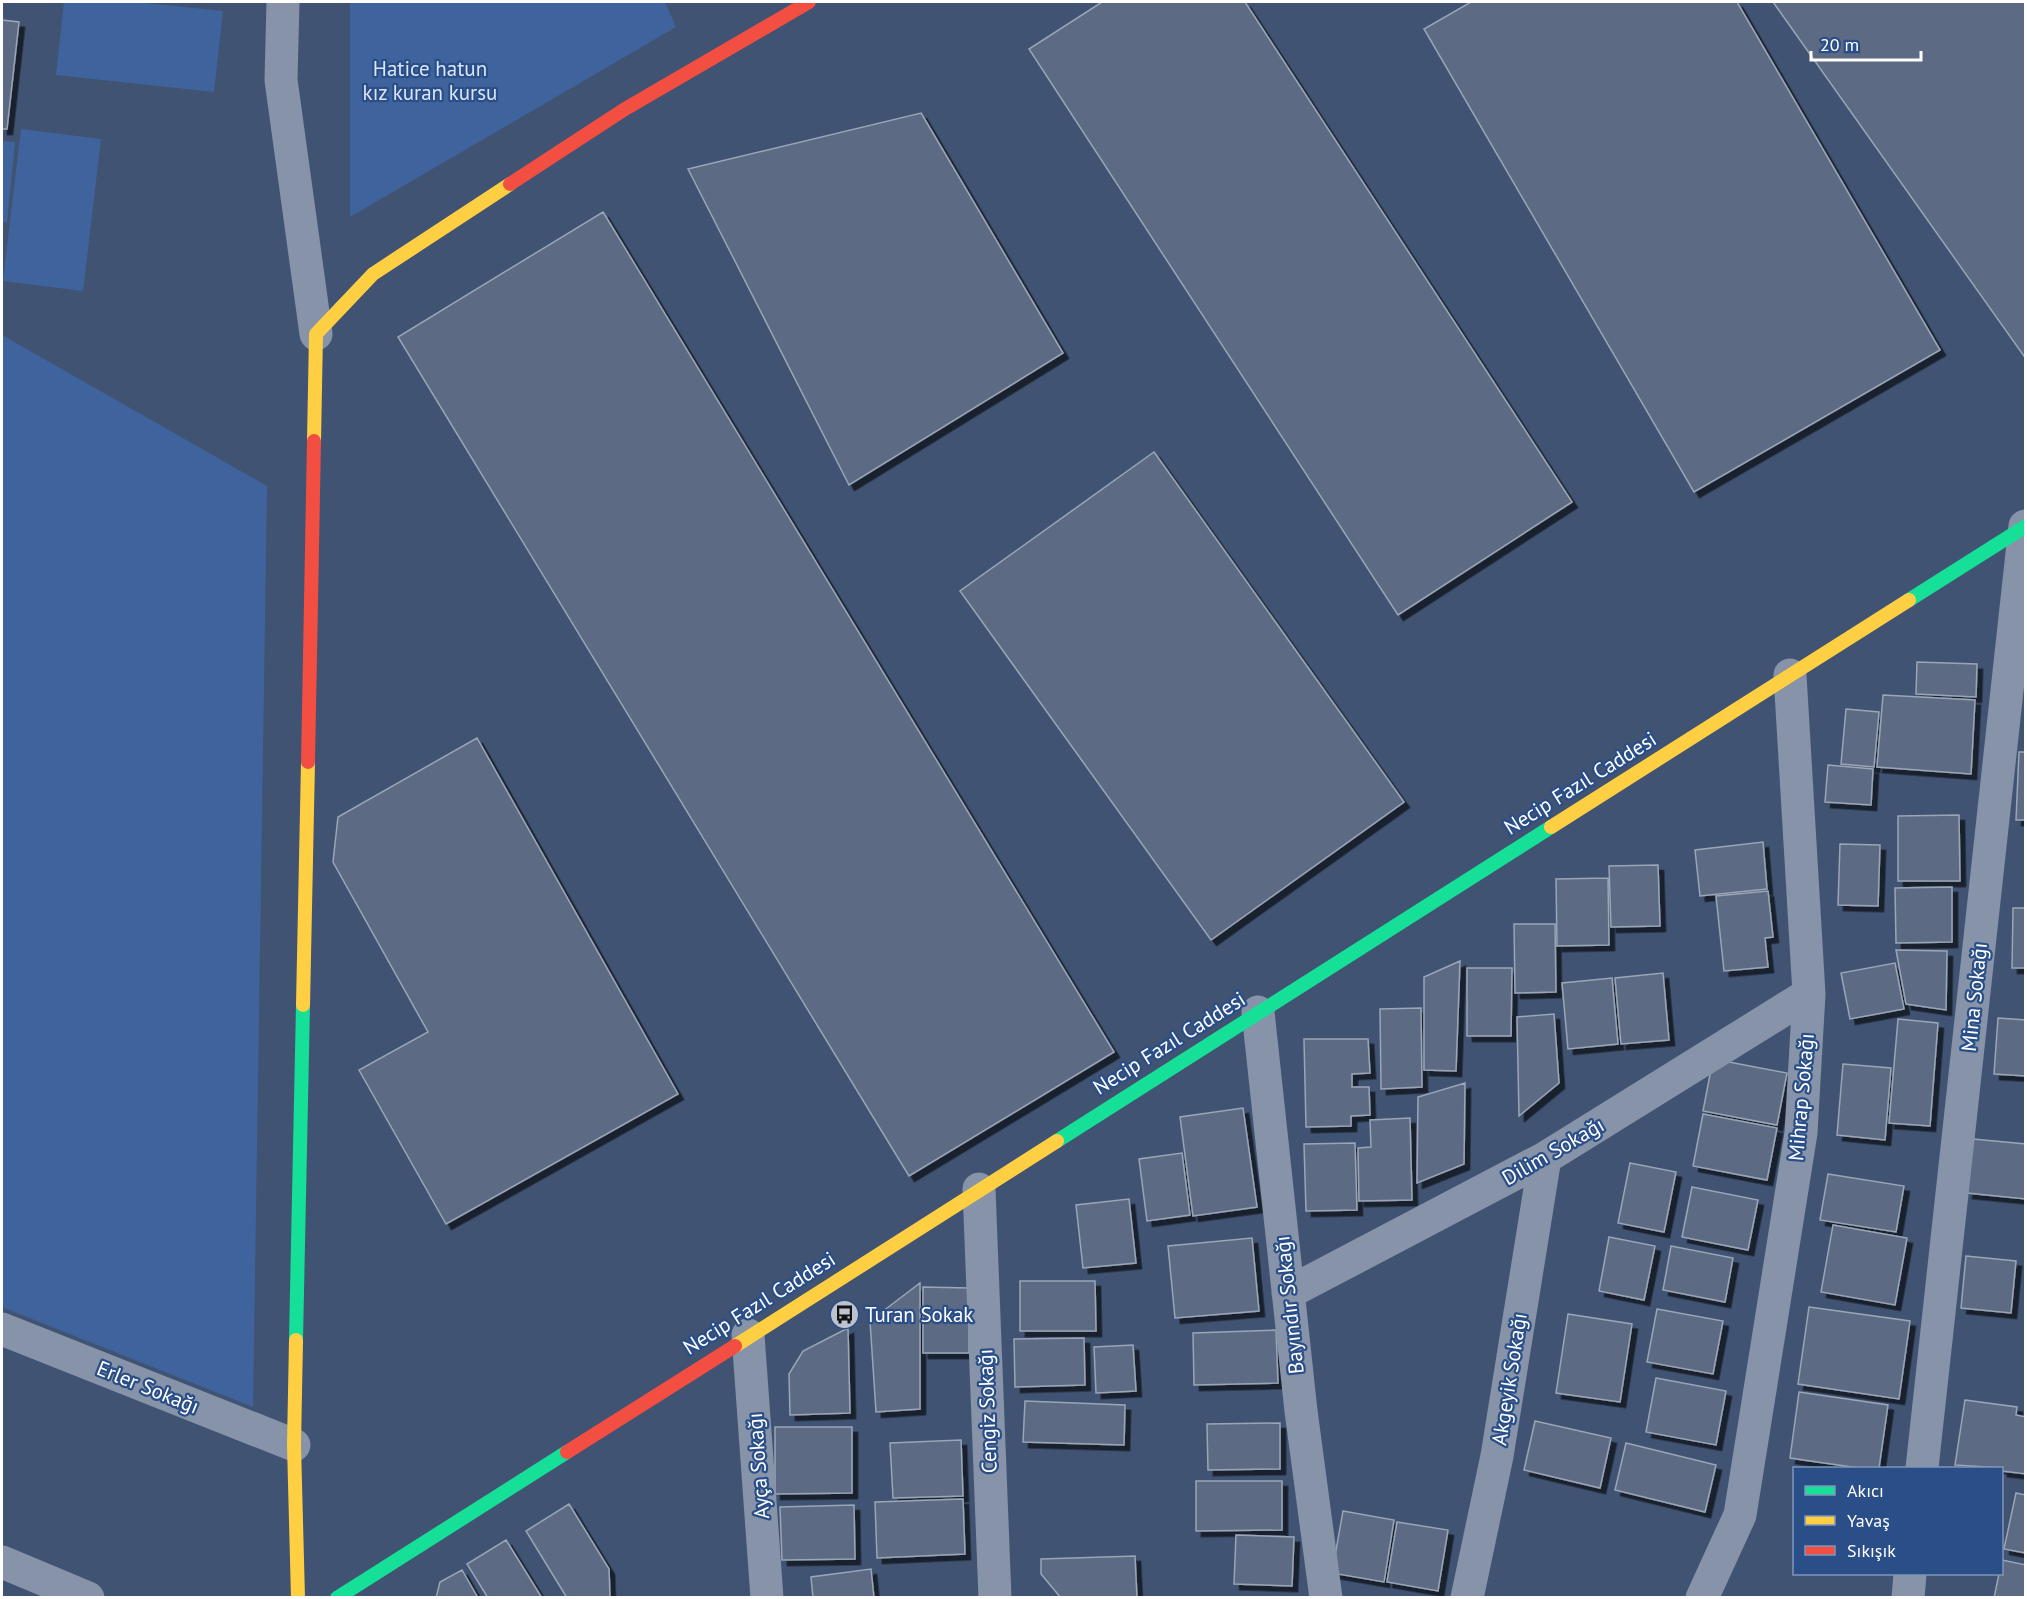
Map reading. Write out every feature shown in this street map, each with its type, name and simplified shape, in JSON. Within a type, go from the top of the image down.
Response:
[{"type":"street","points":[[283,2],[281,80],[316,334],[294,1445],[298,1598]]},
{"type":"street","points":[[316,334],[374,274],[625,109],[809,2]]},
{"type":"street","name":"Necip Fazıl Caddesi","points":[[337,1598],[366,1589],[748,1335],[2025,526]]},
{"type":"street","name":"Mina Sokağı","points":[[1922,1467],[2025,526]]},
{"type":"street","name":"Mihrap Sokağı","points":[[1702,1598],[1740,1515],[1802,1132],[1809,994],[1790,675]]},
{"type":"street","name":"Dilim Sokağı","points":[[1288,1293],[1545,1158],[1809,994]]},
{"type":"street","name":"Bayındır Sokağı","points":[[1258,1012],[1288,1293],[1326,1598]]},
{"type":"street","name":"Akgeyik Sokağı","points":[[1467,1598],[1497,1456],[1545,1158]]},
{"type":"street","name":"Cengiz Sokağı","points":[[979,1189],[995,1598]]},
{"type":"street","name":"Erler Sokağı","points":[[2,1329],[294,1445]]},
{"type":"street","name":"Ayça Sokağı","points":[[748,1335],[767,1598]]},
{"type":"street","points":[[2,1562],[88,1598]]},
{"type":"street","points":[[1908,1598],[1910,1575]]},
{"type":"green space","points":[[64,2],[136,2],[223,11],[214,92],[56,75]]},
{"type":"green space","name":"Hatice hatun kız kuran kursu","points":[[350,2],[665,2],[676,27],[350,217]]},
{"type":"green space","points":[[21,129],[101,139],[83,291],[3,281]]},
{"type":"green space","points":[[2,141],[15,142],[7,222],[2,222]]},
{"type":"green space","points":[[2,335],[267,486],[253,1407],[2,1307]]},
{"type":"building","points":[[1102,2],[1245,2],[1572,502],[1398,615],[1029,49]]},
{"type":"building","points":[[1471,2],[1737,2],[1940,350],[1694,492],[1424,29]]},
{"type":"building","points":[[1773,2],[2026,2],[2026,359]]},
{"type":"building","points":[[2,20],[19,22],[7,129],[2,129]]},
{"type":"building","points":[[921,113],[1063,353],[849,485],[688,169]]},
{"type":"building","points":[[603,212],[1114,1052],[909,1176],[398,337]]},
{"type":"building","points":[[1154,452],[1404,802],[1211,940],[960,591]]},
{"type":"building","points":[[1917,662],[1977,664],[1976,697],[1916,694]]},
{"type":"building","points":[[1883,695],[1975,700],[1971,774],[1877,767]]},
{"type":"building","points":[[1846,709],[1879,712],[1874,767],[1841,764]]},
{"type":"building","points":[[477,738],[678,1094],[446,1224],[359,1070],[428,1032],[333,862],[338,817]]},
{"type":"building","points":[[2019,752],[2026,752],[2026,820],[2016,820]]},
{"type":"building","points":[[1828,765],[1873,769],[1871,805],[1825,802]]},
{"type":"building","points":[[1959,815],[1960,881],[1898,881],[1898,816]]},
{"type":"building","points":[[1763,842],[1767,889],[1700,896],[1695,850]]},
{"type":"building","points":[[1840,844],[1880,845],[1878,906],[1838,905]]},
{"type":"building","points":[[1658,865],[1660,926],[1611,927],[1609,866]]},
{"type":"building","points":[[1608,878],[1609,945],[1557,946],[1556,879]]},
{"type":"building","points":[[1952,887],[1952,942],[1896,943],[1895,888]]},
{"type":"building","points":[[1768,891],[1773,937],[1765,938],[1768,967],[1724,971],[1716,896]]},
{"type":"building","points":[[2013,908],[2026,908],[2026,968],[2012,968]]},
{"type":"building","points":[[1514,924],[1555,924],[1556,992],[1515,993]]},
{"type":"building","points":[[1896,950],[1947,951],[1946,1010],[1906,1004]]},
{"type":"building","points":[[1460,961],[1456,1071],[1424,1070],[1424,977]]},
{"type":"building","points":[[1895,963],[1904,1009],[1850,1019],[1841,973]]},
{"type":"building","points":[[1467,968],[1512,968],[1511,1036],[1467,1036]]},
{"type":"building","points":[[1663,973],[1669,1040],[1621,1044],[1615,978]]},
{"type":"building","points":[[1612,978],[1618,1044],[1568,1049],[1562,983]]},
{"type":"building","points":[[1421,1008],[1422,1087],[1381,1089],[1380,1009]]},
{"type":"building","points":[[1554,1014],[1559,1083],[1519,1116],[1517,1017]]},
{"type":"building","points":[[1998,1018],[2026,1020],[2026,1076],[1994,1074]]},
{"type":"building","points":[[1898,1019],[1938,1023],[1930,1126],[1889,1123]]},
{"type":"building","points":[[1304,1039],[1368,1039],[1370,1073],[1352,1074],[1352,1087],[1369,1087],[1370,1115],[1351,1116],[1351,1126],[1306,1127]]},
{"type":"building","points":[[1713,1059],[1787,1073],[1777,1125],[1703,1111]]},
{"type":"building","points":[[1843,1064],[1891,1068],[1885,1140],[1837,1135]]},
{"type":"building","points":[[1465,1083],[1464,1164],[1417,1183],[1418,1097]]},
{"type":"building","points":[[1243,1108],[1257,1207],[1193,1216],[1180,1117]]},
{"type":"building","points":[[1703,1114],[1777,1128],[1767,1180],[1693,1166]]},
{"type":"building","points":[[1410,1118],[1412,1200],[1359,1201],[1358,1148],[1371,1147],[1370,1120]]},
{"type":"building","points":[[1973,1139],[2026,1144],[2026,1199],[1967,1193]]},
{"type":"building","points":[[1355,1143],[1357,1210],[1306,1211],[1304,1144]]},
{"type":"building","points":[[1182,1153],[1190,1215],[1147,1221],[1139,1159]]},
{"type":"building","points":[[1630,1163],[1676,1172],[1664,1232],[1618,1223]]},
{"type":"building","points":[[1828,1174],[1904,1186],[1896,1232],[1820,1220]]},
{"type":"building","points":[[1692,1187],[1758,1200],[1748,1250],[1682,1237]]},
{"type":"building","points":[[1129,1199],[1136,1263],[1083,1268],[1076,1205]]},
{"type":"building","points":[[1833,1225],[1907,1238],[1895,1305],[1821,1292]]},
{"type":"building","points":[[1609,1237],[1655,1246],[1644,1300],[1599,1291]]},
{"type":"building","points":[[1252,1238],[1259,1311],[1175,1318],[1168,1246]]},
{"type":"building","points":[[1671,1246],[1733,1258],[1725,1302],[1663,1290]]},
{"type":"building","points":[[1966,1256],[2016,1261],[2011,1313],[1961,1308]]},
{"type":"building","points":[[1020,1281],[1095,1281],[1096,1331],[1020,1331]]},
{"type":"building","points":[[920,1283],[920,1409],[876,1412],[870,1321]]},
{"type":"building","points":[[923,1287],[969,1288],[969,1353],[923,1353]]},
{"type":"building","points":[[1809,1307],[1910,1321],[1899,1399],[1798,1384]]},
{"type":"building","points":[[1657,1309],[1723,1321],[1713,1374],[1647,1362]]},
{"type":"building","points":[[1568,1314],[1632,1324],[1620,1402],[1556,1393]]},
{"type":"building","points":[[848,1328],[850,1413],[790,1415],[789,1374],[803,1351]]},
{"type":"building","points":[[1276,1330],[1278,1383],[1194,1385],[1193,1333]]},
{"type":"building","points":[[1084,1338],[1085,1385],[1015,1387],[1014,1339]]},
{"type":"building","points":[[1133,1345],[1136,1391],[1096,1393],[1094,1347]]},
{"type":"building","points":[[1656,1378],[1726,1391],[1716,1445],[1646,1432]]},
{"type":"building","points":[[1799,1392],[1888,1405],[1879,1467],[1852,1467],[1790,1458]]},
{"type":"building","points":[[1965,1400],[2017,1407],[2016,1415],[2026,1417],[2026,1474],[2003,1471],[2003,1467],[1955,1465]]},
{"type":"building","points":[[1025,1401],[1125,1405],[1124,1445],[1023,1442]]},
{"type":"building","points":[[1535,1421],[1611,1438],[1600,1488],[1524,1470]]},
{"type":"building","points":[[1280,1423],[1280,1469],[1208,1470],[1207,1424]]},
{"type":"building","points":[[775,1427],[852,1427],[852,1493],[775,1494]]},
{"type":"building","points":[[961,1440],[963,1496],[893,1498],[890,1443]]},
{"type":"building","points":[[1626,1443],[1716,1465],[1705,1512],[1615,1490]]},
{"type":"building","points":[[1196,1481],[1282,1481],[1282,1530],[1196,1531]]},
{"type":"building","points":[[2016,1493],[2026,1495],[2026,1553],[2004,1549]]},
{"type":"building","points":[[963,1499],[965,1554],[877,1558],[875,1502]]},
{"type":"building","points":[[569,1504],[609,1569],[610,1598],[567,1598],[526,1531]]},
{"type":"building","points":[[854,1505],[855,1559],[782,1560],[780,1507]]},
{"type":"building","points":[[1343,1511],[1394,1520],[1384,1582],[1332,1573]]},
{"type":"building","points":[[1397,1522],[1448,1530],[1438,1591],[1387,1582]]},
{"type":"building","points":[[1236,1535],[1294,1537],[1292,1586],[1234,1584]]},
{"type":"building","points":[[506,1540],[542,1598],[488,1598],[467,1564]]},
{"type":"building","points":[[1135,1556],[1137,1598],[1061,1598],[1041,1574],[1041,1559]]},
{"type":"building","points":[[2003,1560],[2026,1565],[2026,1598],[1994,1598],[1999,1575],[2003,1575]]},
{"type":"building","points":[[871,1569],[874,1598],[813,1598],[811,1577]]},
{"type":"building","points":[[462,1570],[478,1598],[436,1598],[440,1582]]},
{"type":"traffic: fast","points":[[1909,600],[2026,526]]},
{"type":"traffic: fast","points":[[1057,1141],[1551,827]]},
{"type":"traffic: fast","points":[[296,1340],[303,1005]]},
{"type":"traffic: fast","points":[[337,1598],[567,1452]]},
{"type":"traffic: slow","points":[[314,441],[316,334],[373,274],[510,184]]},
{"type":"traffic: slow","points":[[1551,827],[1909,600]]},
{"type":"traffic: slow","points":[[303,1005],[308,762]]},
{"type":"traffic: slow","points":[[735,1346],[1057,1141]]},
{"type":"traffic: slow","points":[[296,1340],[294,1445],[298,1598]]},
{"type":"traffic: jam","points":[[510,184],[625,109],[809,2]]},
{"type":"traffic: jam","points":[[308,762],[314,441]]},
{"type":"traffic: jam","points":[[567,1452],[735,1346]]},
{"type":"place","name":"Turan Sokak","points":[[844,1314]]}]
